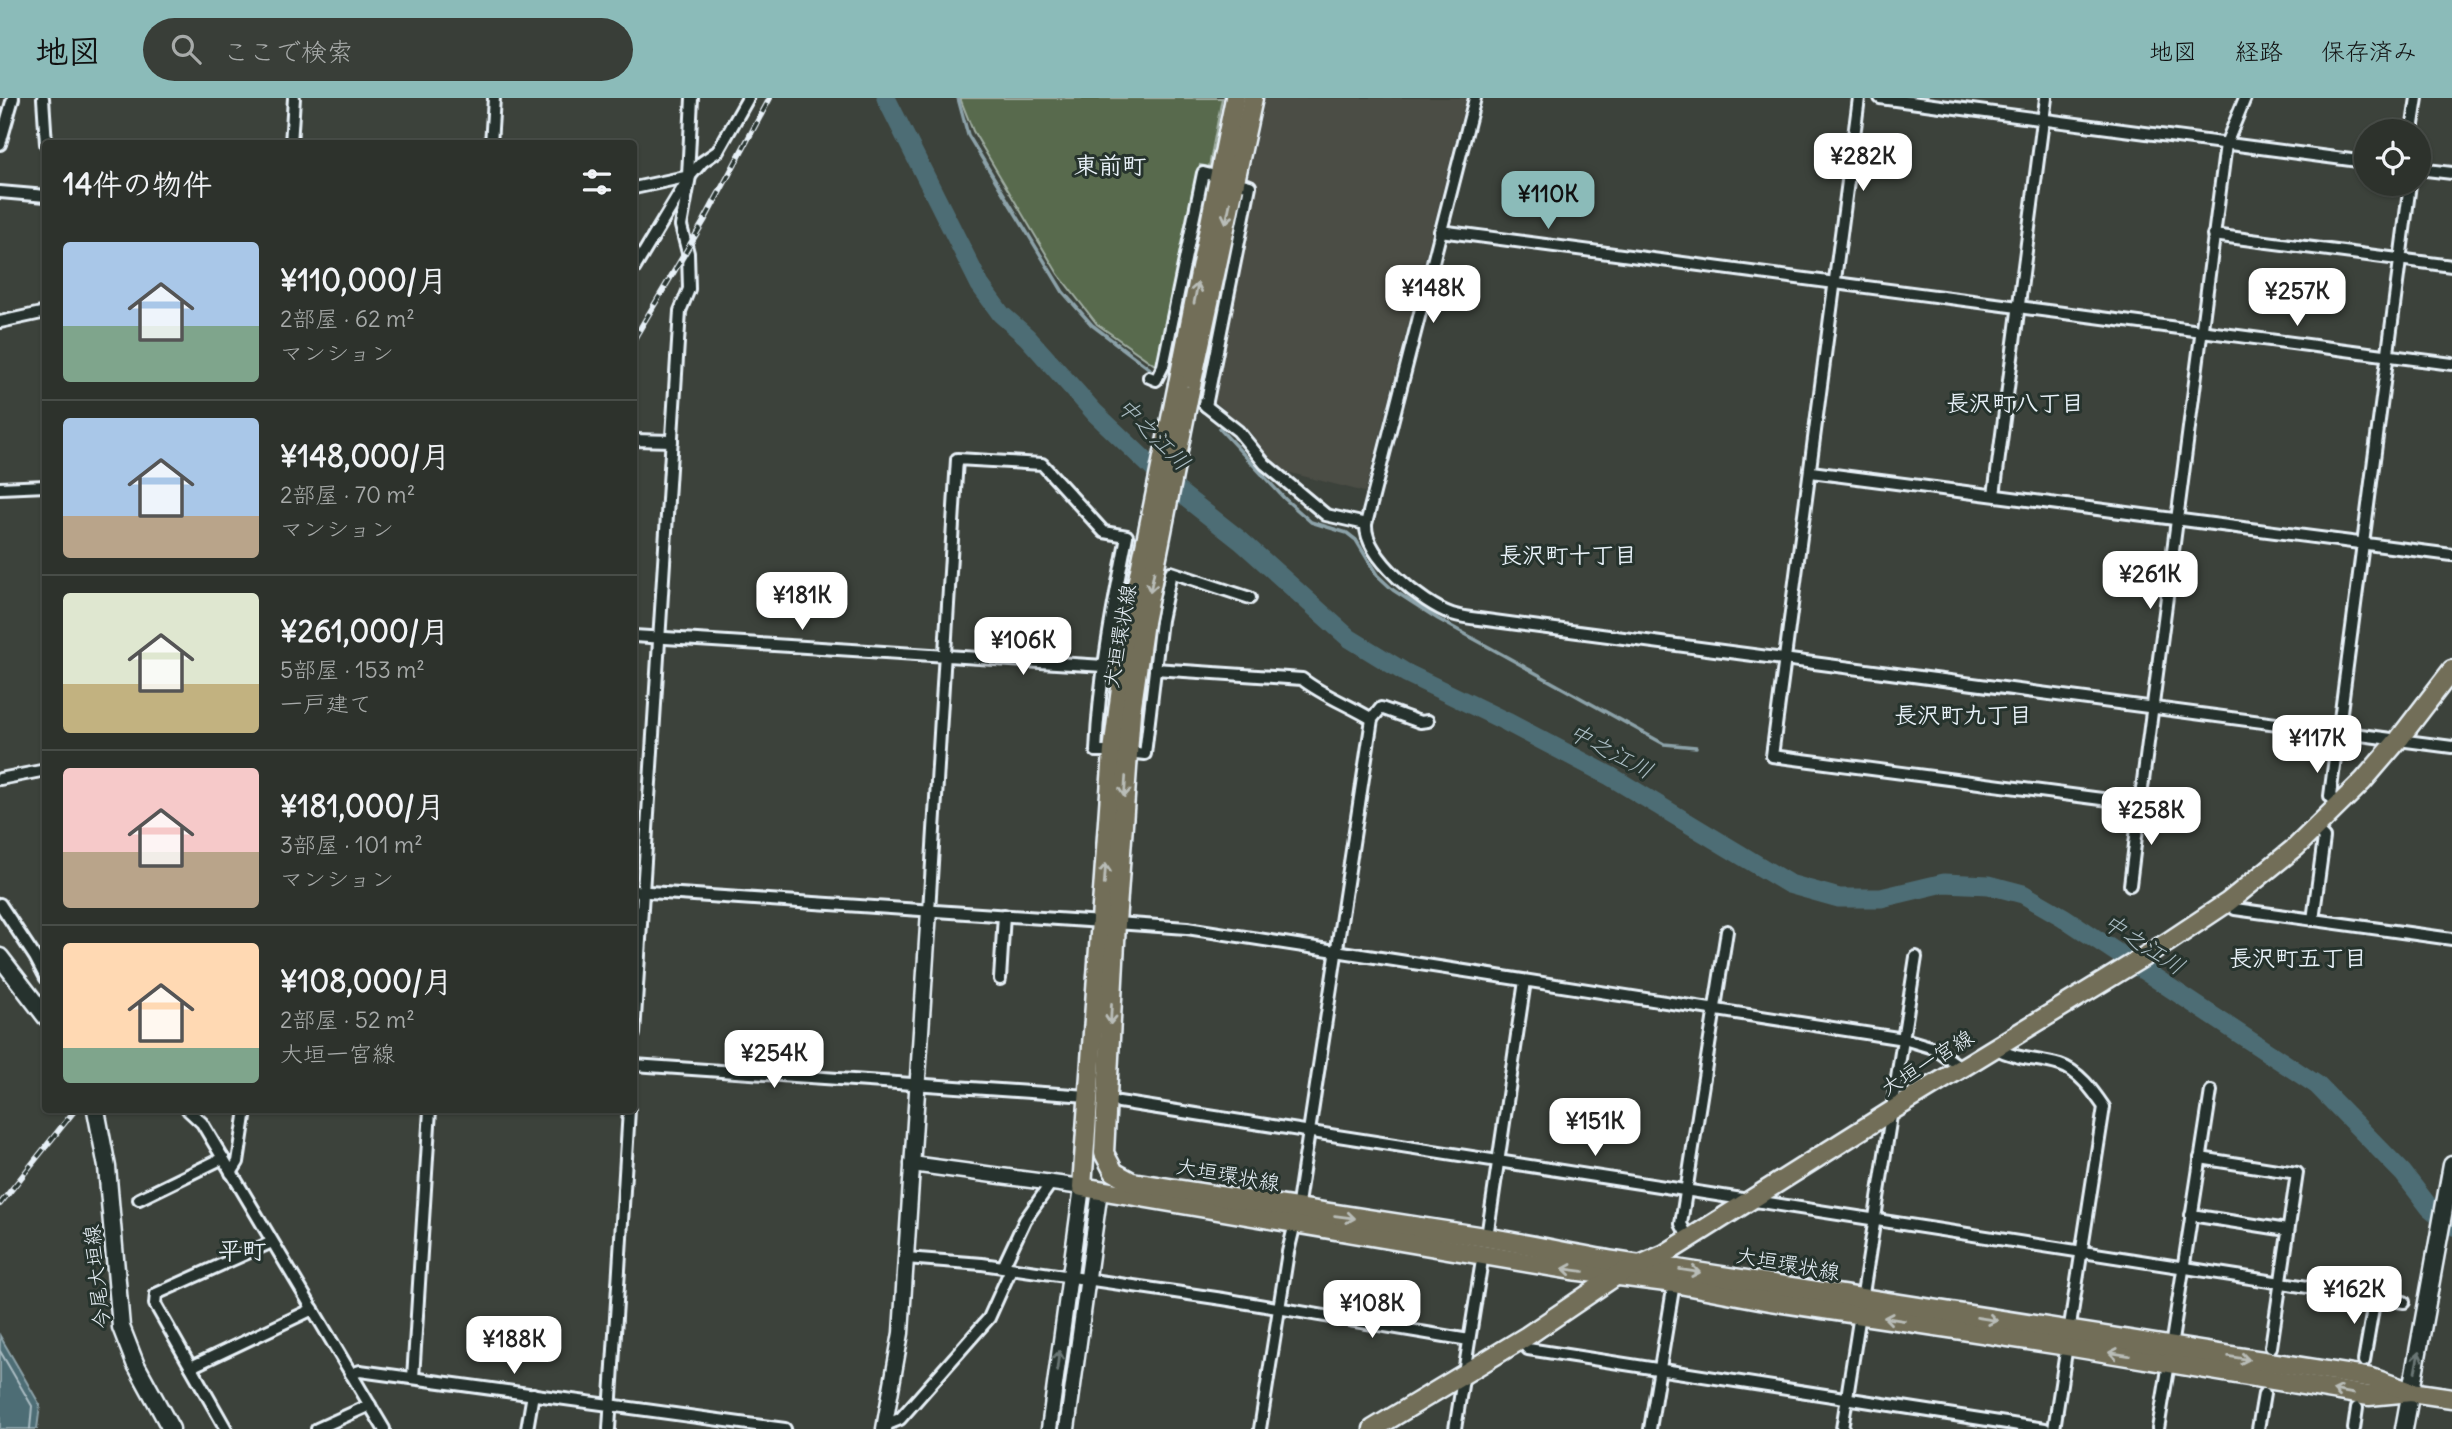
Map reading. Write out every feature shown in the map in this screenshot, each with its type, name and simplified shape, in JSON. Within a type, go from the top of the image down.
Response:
[{"type":"main road","name":"大垣環状線","points":[[1091,1188],[1104,1153],[1109,922],[1120,752],[1137,620],[1194,397],[1227,179],[1235,98]]},
{"type":"main road","name":"大垣環状線","points":[[1227,179],[1253,98]]},
{"type":"main road","name":"大垣一宮線","points":[[1373,1429],[1521,1340],[1617,1276],[1665,1254],[1893,1110],[2168,942],[2228,902],[2273,867],[2339,805],[2399,739],[2452,670]]},
{"type":"main road","name":"大垣環状線","points":[[1091,1188],[1088,1096],[1109,922]]},
{"type":"main road","points":[[0,957],[42,1012]]},
{"type":"main road","name":"今尾大垣線","points":[[97,1113],[107,1167],[121,1327],[135,1363],[172,1429]]},
{"type":"main road","points":[[1104,1153],[1114,1172],[1132,1182]]},
{"type":"main road","points":[[2404,1429],[2451,1173]]},
{"type":"main road","name":"大垣環状線","points":[[1132,1182],[1296,1216]]},
{"type":"main road","points":[[1091,1188],[1132,1182]]},
{"type":"main road","name":"大垣環状線","points":[[1091,1188],[1296,1216],[1485,1246],[1677,1269],[1861,1307],[2170,1355],[2369,1396],[2411,1392],[2452,1398]]},
{"type":"main road","name":"大垣環状線","points":[[1485,1246],[1617,1276],[1674,1283],[1770,1301],[1861,1307]]},
{"type":"street","points":[[0,144],[13,98]]},
{"type":"street","points":[[43,98],[46,140]]},
{"type":"street","points":[[291,140],[293,98]]},
{"type":"street","points":[[491,140],[494,98]]},
{"type":"street","points":[[637,928],[680,311],[689,289],[688,253],[681,226],[689,176],[692,98]]},
{"type":"street","points":[[637,264],[689,176],[702,162],[718,151],[748,98]]},
{"type":"street","points":[[1475,98],[1366,523],[1365,534],[1383,562],[1408,588],[1451,614],[1479,620],[2452,747]]},
{"type":"street","points":[[1859,98],[1772,755],[2140,804]]},
{"type":"street","points":[[1880,98],[2354,160]]},
{"type":"street","points":[[1994,495],[2046,98]]},
{"type":"street","points":[[2130,885],[2214,248],[2213,234],[2225,144],[2245,98]]},
{"type":"street","points":[[2414,119],[2417,98]]},
{"type":"street","points":[[2431,171],[2452,173]]},
{"type":"street","points":[[1150,377],[1156,380],[1163,366],[1203,173],[1250,186],[1194,397],[1238,430],[1265,464],[1326,515],[1366,523]]},
{"type":"street","points":[[637,187],[689,176]]},
{"type":"street","points":[[0,192],[42,196]]},
{"type":"street","points":[[2339,805],[2330,796],[2408,196]]},
{"type":"street","points":[[1440,231],[2452,363]]},
{"type":"street","points":[[2213,234],[2452,266]]},
{"type":"street","points":[[0,322],[42,313]]},
{"type":"street","points":[[637,440],[671,441]]},
{"type":"street","points":[[885,1427],[901,1333],[957,458],[1042,464],[1104,532],[1127,536],[1104,666],[1096,751],[1145,754],[1161,620],[1171,572],[1250,598]]},
{"type":"street","points":[[1811,472],[2452,555]]},
{"type":"street","points":[[0,488],[42,486]]},
{"type":"street","points":[[637,636],[1104,666]]},
{"type":"street","points":[[1154,669],[1301,678],[1314,689],[1346,703],[1372,719]]},
{"type":"street","points":[[1260,1429],[1296,1216],[1372,719],[1381,708],[1420,722],[1429,721]]},
{"type":"street","points":[[0,779],[42,771]]},
{"type":"street","points":[[2313,920],[2324,838],[2315,829]]},
{"type":"street","points":[[638,892],[1187,928],[1904,1039],[1934,1048],[1963,1069]]},
{"type":"street","points":[[2228,902],[2235,909],[2452,939]]},
{"type":"street","points":[[0,904],[42,970]]},
{"type":"street","points":[[1000,979],[1004,915]]},
{"type":"street","points":[[1689,1239],[1681,1224],[1727,930]]},
{"type":"street","points":[[1842,1429],[1916,957]]},
{"type":"street","points":[[1455,1429],[1525,981]]},
{"type":"street","points":[[1995,1048],[2011,1056],[2062,1066],[2078,1075],[2104,1107],[2054,1429]]},
{"type":"street","points":[[637,1065],[1088,1096]]},
{"type":"street","points":[[2158,1429],[2211,1091]]},
{"type":"street","points":[[1119,1102],[2404,1301]]},
{"type":"street","points":[[191,1113],[202,1123],[384,1429]]},
{"type":"street","points":[[232,1173],[238,1162],[246,1113]]},
{"type":"street","points":[[413,1378],[430,1113]]},
{"type":"street","points":[[610,1429],[629,1113]]},
{"type":"street","points":[[139,1199],[223,1158]]},
{"type":"street","points":[[2200,1158],[2297,1173],[2271,1347]]},
{"type":"street","points":[[912,1164],[1091,1188]]},
{"type":"street","points":[[885,1427],[900,1419],[989,1318],[1025,1220],[1051,1183]]},
{"type":"street","points":[[1049,1429],[1069,1278],[1091,1188]]},
{"type":"street","points":[[1067,1429],[1086,1280],[1091,1188]]},
{"type":"street","points":[[2191,1216],[2287,1230]]},
{"type":"street","points":[[226,1429],[155,1304],[156,1294],[272,1242]]},
{"type":"street","points":[[906,1258],[982,1264],[1469,1340]]},
{"type":"street","points":[[1650,1429],[1674,1283]]},
{"type":"street","points":[[2364,1361],[2375,1297]]},
{"type":"street","points":[[191,1367],[313,1309]]},
{"type":"street","points":[[1521,1340],[1528,1349],[2045,1429]]},
{"type":"street","points":[[351,1374],[360,1371],[785,1429]]},
{"type":"street","points":[[527,1429],[533,1394]]},
{"type":"street","points":[[2258,1429],[2264,1394]]},
{"type":"street","points":[[317,1429],[370,1405]]},
{"type":"street","points":[[2354,1429],[2357,1408]]},
{"type":"street","points":[[696,1429],[698,1417]]},
{"type":"street","points":[[1965,1429],[1967,1417]]},
{"type":"shaded area","points":[[1265,98],[1466,98],[1365,492],[1287,472],[1269,456],[1250,432],[1215,401],[1240,276],[1236,275],[1256,181],[1248,179]]},
{"type":"green space","points":[[960,98],[1222,98],[1209,167],[1200,165],[1159,368],[1097,324],[1058,274],[973,131]]},
{"type":"water","points":[[0,1336],[40,1405],[37,1429],[0,1429]]},
{"type":"waterway","name":"中之江川","points":[[886,98],[980,285],[1001,314],[1027,337],[1095,413],[1175,489],[1241,541],[1349,638],[1406,673],[1610,776],[1789,884],[1839,898],[1881,898],[1944,883],[1989,885],[2023,894],[2063,917],[2317,1085],[2403,1173],[2430,1208],[2452,1226]]},
{"type":"waterway","points":[[958,98],[968,135],[1063,292],[1092,325],[1150,369]]},
{"type":"waterway","points":[[1219,428],[1285,499],[1311,522],[1347,533],[1356,540],[1377,575],[1393,590],[1438,619],[1664,744],[1696,747]]},
{"type":"tunnel","points":[[1163,366],[1203,403]]},
{"type":"tunnel","points":[[1127,536],[1171,572]]},
{"type":"railway","points":[[637,334],[704,221],[770,98]]},
{"type":"railway","points":[[0,1204],[73,1113]]},
{"type":"district","name":"東前町","points":[[1110,166]]},
{"type":"district","name":"長沢町八丁目","points":[[2015,403]]},
{"type":"district","name":"長沢町十丁目","points":[[1568,555]]},
{"type":"district","name":"長沢町九丁目","points":[[1963,715]]},
{"type":"district","name":"長沢町五丁目","points":[[2298,958]]},
{"type":"district","name":"平町","points":[[242,1251]]}]
